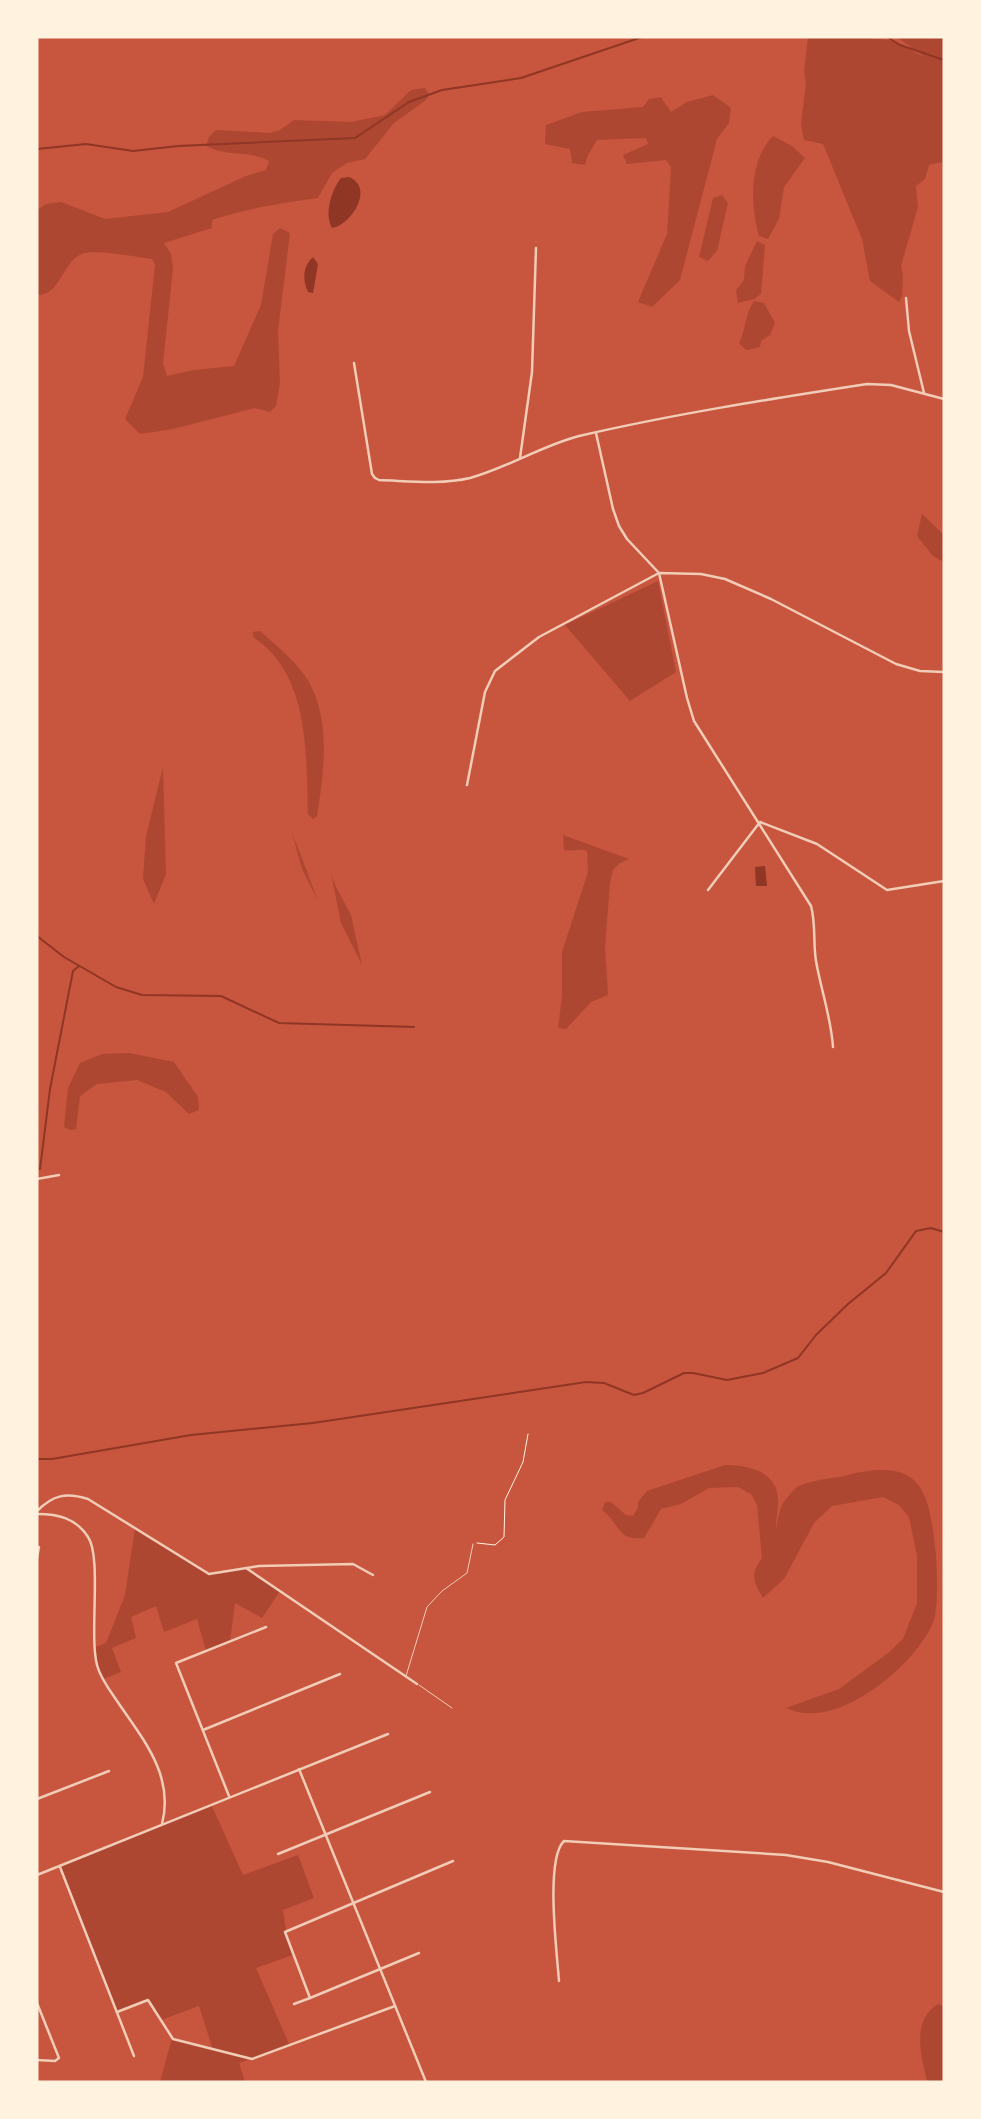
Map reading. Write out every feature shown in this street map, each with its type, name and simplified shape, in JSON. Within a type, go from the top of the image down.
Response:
[{"type":"street","points":[[520,457],[532,372],[536,248]]},
{"type":"street","points":[[906,298],[908,325],[924,393]]},
{"type":"street","points":[[354,363],[375,479],[454,481],[478,475],[557,443],[596,433],[695,411],[867,384],[891,385],[944,399]]},
{"type":"street","points":[[596,433],[619,526],[627,539],[659,573],[694,721],[811,906],[815,956],[830,1018],[833,1047]]},
{"type":"street","points":[[467,785],[485,692],[495,671],[539,637],[659,573],[696,573],[725,579],[761,594],[896,664],[920,671],[944,672]]},
{"type":"street","points":[[760,822],[823,847],[887,890],[944,881]]},
{"type":"street","points":[[708,890],[760,822]]},
{"type":"street","points":[[37,1179],[60,1175]]},
{"type":"street","points":[[37,1513],[57,1496],[84,1497],[205,1573],[219,1574],[246,1568],[354,1564],[373,1575]]},
{"type":"street","points":[[37,1513],[68,1518],[90,1539],[93,1555],[93,1628],[97,1665],[104,1682],[158,1765],[165,1795],[162,1824]]},
{"type":"street","points":[[37,1558],[39,1547]]},
{"type":"street","points":[[246,1568],[417,1684]]},
{"type":"street","points":[[229,1796],[176,1663],[266,1627]]},
{"type":"street","points":[[204,1730],[340,1674]]},
{"type":"street","points":[[37,1875],[388,1734]]},
{"type":"street","points":[[299,1769],[426,2082]]},
{"type":"street","points":[[37,1799],[109,1771]]},
{"type":"street","points":[[278,1854],[430,1792]]},
{"type":"street","points":[[559,1981],[553,1889],[559,1848],[564,1842],[786,1855],[828,1862],[944,1892]]},
{"type":"street","points":[[310,1998],[285,1931],[453,1861]]},
{"type":"street","points":[[59,1866],[134,2056]]},
{"type":"street","points":[[294,2004],[419,1953]]},
{"type":"street","points":[[117,2012],[148,2000],[173,2039],[248,2059],[396,2006]]},
{"type":"street","points":[[37,2003],[59,2058],[53,2061],[37,2060]]},
{"type":"lane","points":[[406,1676],[425,1610],[442,1591],[467,1573],[473,1544]]},
{"type":"lane","points":[[417,1684],[452,1708]]},
{"type":"path","points":[[473,1544],[495,1545],[503,1537],[505,1500],[523,1462],[528,1434]]},
{"type":"shaded area","points":[[808,37],[889,40],[925,57],[898,38],[887,37],[944,37],[944,164],[942,162],[929,165],[925,179],[916,186],[918,207],[901,266],[902,296],[899,302],[870,281],[862,239],[823,144],[804,140],[801,124]]},
{"type":"shaded area","points":[[425,88],[429,94],[426,100],[394,123],[365,159],[347,163],[332,173],[318,198],[265,206],[225,216],[212,220],[212,228],[164,243],[171,254],[173,268],[163,364],[167,376],[234,366],[261,305],[273,234],[280,228],[290,233],[278,331],[280,383],[276,406],[270,412],[255,408],[173,429],[140,434],[125,419],[143,377],[155,265],[152,259],[85,253],[71,262],[52,290],[37,295],[37,210],[46,204],[61,202],[105,219],[168,212],[246,176],[266,170],[269,161],[261,157],[223,152],[206,146],[209,137],[216,130],[270,133],[280,130],[294,120],[351,122],[385,115],[411,90]]},
{"type":"shaded area","points":[[713,95],[731,108],[729,123],[717,139],[680,280],[652,307],[638,302],[667,234],[671,167],[666,160],[627,164],[623,155],[648,144],[646,138],[597,140],[585,165],[572,163],[570,149],[545,144],[546,125],[582,112],[643,107],[649,99],[661,97],[671,112],[687,102]]},
{"type":"shaded area","points":[[773,136],[792,146],[805,158],[784,187],[779,219],[768,239],[759,236],[753,197],[759,157]]},
{"type":"shaded area","points":[[349,177],[357,182],[360,189],[357,206],[346,220],[332,228],[329,209],[334,189],[341,178]]},
{"type":"shaded area","points":[[722,195],[728,203],[717,251],[708,261],[699,257],[713,198]]},
{"type":"shaded area","points":[[757,241],[765,245],[761,294],[754,299],[738,303],[736,290],[744,280],[745,266]]},
{"type":"shaded area","points":[[313,257],[318,264],[313,293],[308,292],[304,278],[307,264]]},
{"type":"shaded area","points":[[754,301],[764,303],[775,323],[770,335],[761,341],[760,347],[746,350],[739,343]]},
{"type":"shaded area","points":[[922,514],[944,535],[944,562],[933,556],[917,536]]},
{"type":"shaded area","points":[[658,581],[676,672],[630,701],[565,625]]},
{"type":"shaded area","points":[[260,631],[299,668],[309,682],[321,714],[323,765],[317,816],[313,819],[308,814],[305,741],[295,693],[272,653],[253,637],[253,632]]},
{"type":"shaded area","points":[[163,767],[166,874],[154,904],[143,879],[146,836]]},
{"type":"shaded area","points":[[292,832],[318,901],[302,869]]},
{"type":"shaded area","points":[[563,835],[629,859],[613,870],[610,883],[605,947],[608,995],[591,1002],[566,1029],[558,1028],[562,996],[562,952],[588,872],[587,851],[564,850]]},
{"type":"shaded area","points":[[765,866],[767,886],[756,886],[755,867]]},
{"type":"shaded area","points":[[331,873],[351,915],[362,965],[341,923]]},
{"type":"shaded area","points":[[129,1053],[174,1062],[198,1097],[199,1110],[189,1114],[166,1092],[137,1080],[97,1084],[80,1096],[76,1129],[64,1127],[68,1088],[80,1063],[102,1054]]},
{"type":"shaded area","points":[[725,1465],[761,1472],[773,1483],[778,1501],[776,1529],[783,1503],[797,1487],[807,1483],[870,1471],[890,1470],[906,1475],[917,1483],[930,1512],[936,1556],[937,1601],[934,1619],[922,1642],[908,1659],[870,1692],[849,1704],[827,1711],[806,1713],[786,1708],[839,1689],[903,1639],[917,1603],[917,1556],[909,1517],[899,1505],[883,1497],[832,1506],[814,1523],[784,1579],[763,1598],[754,1578],[762,1558],[757,1505],[751,1494],[738,1487],[709,1488],[681,1504],[661,1509],[644,1538],[623,1534],[602,1510],[605,1502],[611,1502],[626,1515],[633,1516],[638,1502],[647,1491]]},
{"type":"shaded area","points":[[135,1528],[200,1570],[217,1573],[246,1568],[280,1591],[262,1618],[235,1603],[230,1642],[206,1651],[197,1619],[164,1632],[156,1606],[131,1617],[136,1638],[112,1648],[121,1672],[103,1679],[95,1647],[106,1643],[125,1595]]},
{"type":"shaded area","points":[[211,1804],[243,1875],[298,1855],[314,1898],[283,1910],[285,1934],[293,1955],[256,1968],[290,2046],[239,2063],[245,2082],[160,2082],[172,2038],[213,2050],[199,2006],[161,2020],[151,2002],[143,2000],[117,2012],[59,1866]]},
{"type":"shaded area","points":[[938,2004],[944,2006],[944,2082],[927,2082],[921,2051],[921,2030],[929,2011]]},
{"type":"waterway","points":[[37,149],[86,144],[133,151],[178,146],[355,138],[409,102],[442,90],[521,78],[642,37]]},
{"type":"waterway","points":[[887,37],[900,45],[944,60]]},
{"type":"waterway","points":[[37,936],[64,957],[116,987],[142,995],[221,996],[279,1023],[414,1027]]},
{"type":"waterway","points":[[40,1169],[50,1089],[73,971],[79,966]]},
{"type":"waterway","points":[[37,1459],[52,1459],[191,1435],[313,1423],[586,1382],[604,1383],[634,1395],[684,1373],[727,1380],[763,1373],[798,1358],[816,1335],[848,1304],[886,1273],[916,1231],[931,1228],[944,1232]]}]
